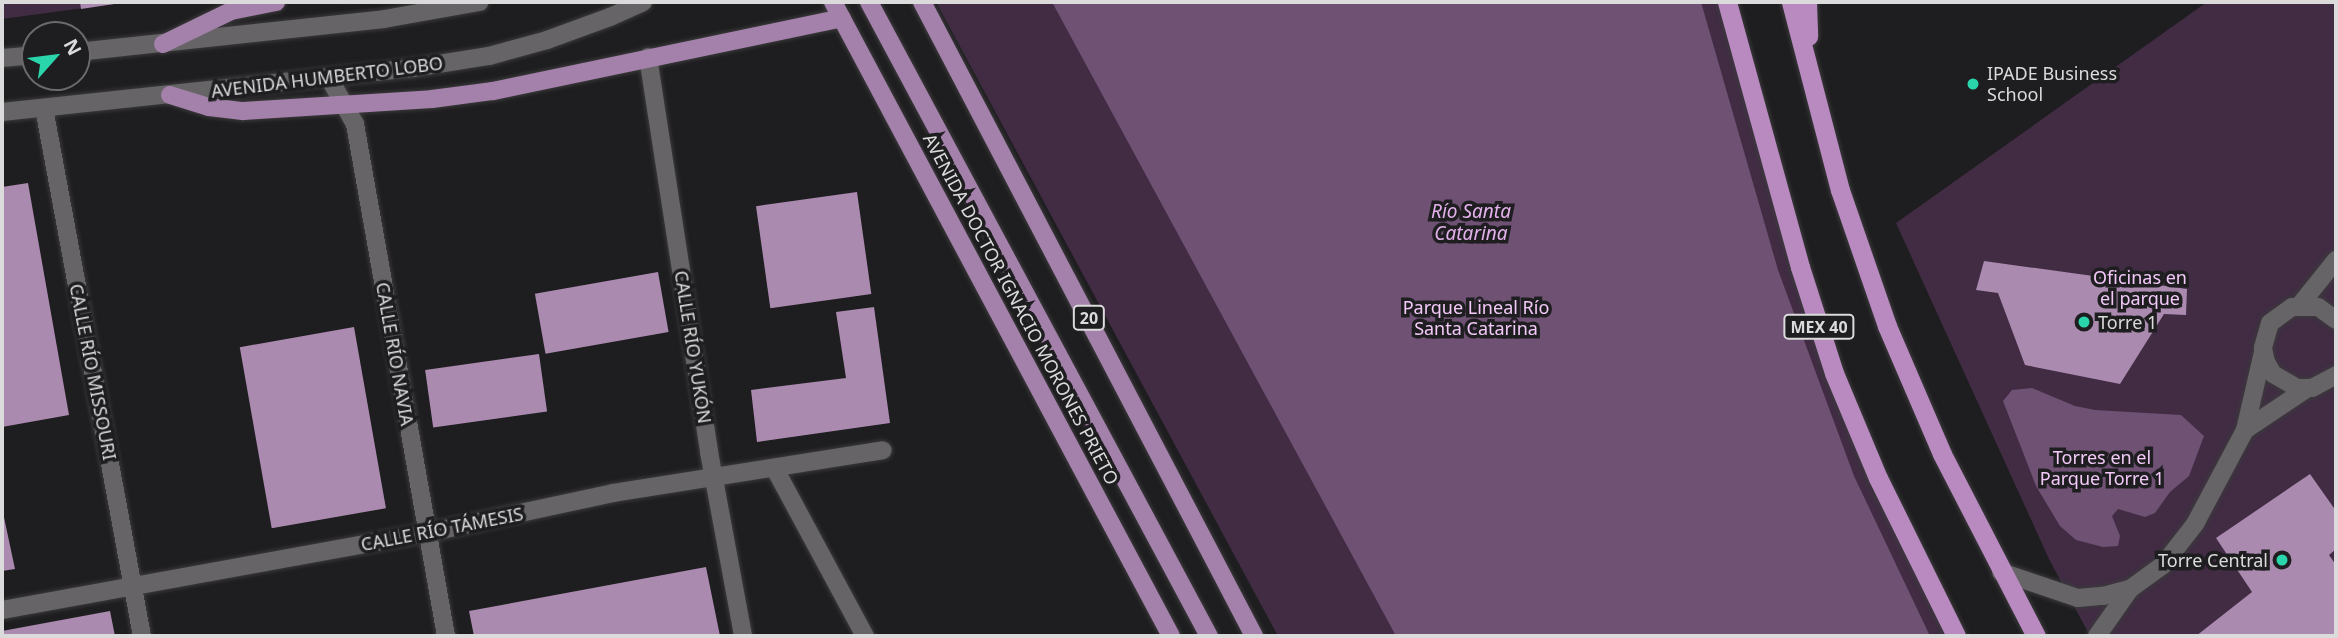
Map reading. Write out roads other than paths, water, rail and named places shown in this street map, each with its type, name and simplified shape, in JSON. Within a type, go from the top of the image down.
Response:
[{"type":"highway","name":"MEX 40","points":[[1727,2],[1800,267],[1834,373],[1878,478],[1956,636]]},
{"type":"highway","name":"MEX 40","points":[[1791,2],[1840,190],[1887,326],[1942,454],[2036,636]]},
{"type":"highway","points":[[1807,2],[1810,79]]},
{"type":"main road","points":[[163,44],[232,10],[276,2]]},
{"type":"main road","points":[[869,2],[1209,636]]},
{"type":"main road","name":"20","points":[[922,2],[1254,636]]},
{"type":"main road","points":[[170,95],[209,107],[243,111],[342,106],[493,91],[649,57],[837,10]]},
{"type":"main road","name":"AVENIDA DOCTOR IGNACIO MORONES PRIETO","points":[[837,10],[1171,636]]},
{"type":"street","points":[[91,51],[384,19],[479,2]]},
{"type":"street","name":"AVENIDA HUMBERTO LOBO","points":[[2,112],[329,78],[489,56],[547,40],[643,2]]},
{"type":"street","points":[[2,58],[21,56]]},
{"type":"street","name":"CALLE RÍO YUKÓN","points":[[649,57],[713,479],[743,636]]},
{"type":"street","name":"CALLE RÍO NAVIA","points":[[329,78],[342,106],[355,124],[446,636]]},
{"type":"street","name":"CALLE RÍO MISSOURI","points":[[44,108],[142,636]]},
{"type":"street","points":[[2300,305],[2314,284],[2336,260]]},
{"type":"street","points":[[2314,284],[2333,316]]},
{"type":"street","points":[[2097,636],[2130,589],[2163,565],[2195,524],[2245,430],[2270,323],[2280,313],[2300,305],[2318,307],[2333,316]]},
{"type":"street","points":[[2263,352],[2266,362],[2279,379],[2297,388],[2325,383],[2336,375]]},
{"type":"street","points":[[2245,430],[2308,388]]},
{"type":"street","name":"CALLE RÍO TÁMESIS","points":[[2,610],[427,533],[613,493],[883,450]]},
{"type":"street","points":[[775,469],[865,636]]},
{"type":"street","points":[[2001,572],[2078,598],[2130,589]]},
{"type":"water","name":"Río Santa Catarina","points":[[1052,2],[1701,2],[1778,270],[1854,476],[1930,636],[1396,636]]},
{"type":"water","points":[[2032,388],[2075,406],[2095,410],[2181,415],[2204,436],[2189,476],[2170,492],[2155,513],[2145,517],[2118,509],[2112,516],[2120,536],[2118,546],[2103,547],[2076,540],[2060,526],[2036,486],[2003,401],[2012,390]]},
{"type":"place","name":"IPADE Business School","points":[[1973,84]]},
{"type":"place","name":"Torre 1","points":[[2084,322]]},
{"type":"place","name":"Torre Central","points":[[2282,560]]},
{"type":"park label","name":"Oficinas en el parque","points":[[2140,288]]},
{"type":"park label","name":"Parque Lineal Río Santa Catarina","points":[[1476,318]]},
{"type":"park label","name":"Torres en el Parque Torre 1","points":[[2102,468]]}]
